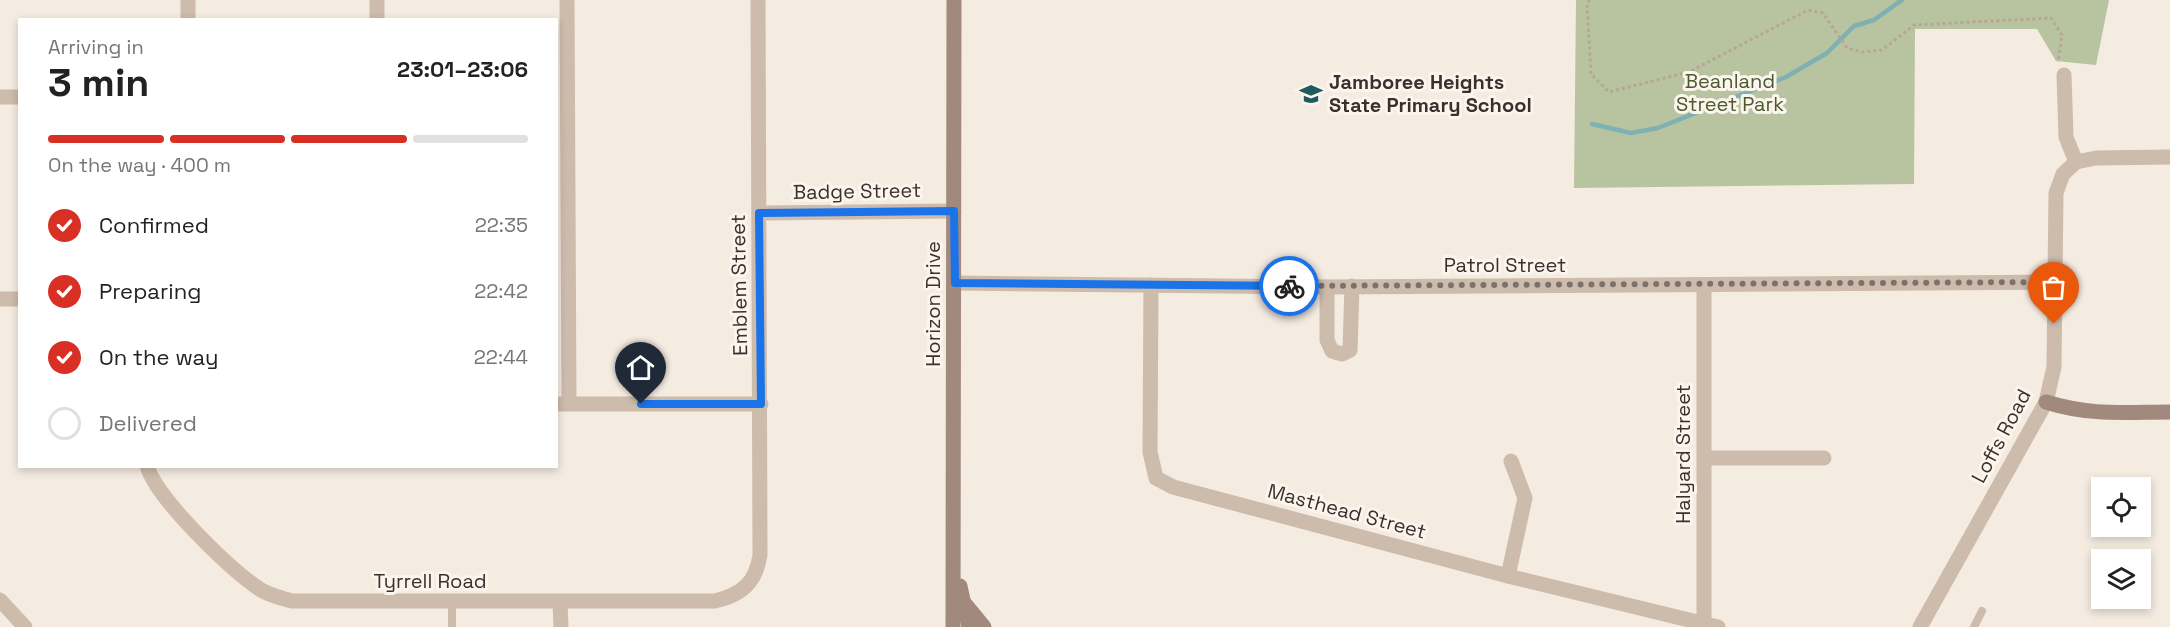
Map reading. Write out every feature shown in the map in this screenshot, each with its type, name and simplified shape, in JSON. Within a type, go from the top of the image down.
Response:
[{"type":"street","points":[[188,0],[188,18]]},
{"type":"street","points":[[377,0],[377,18]]},
{"type":"street","points":[[567,0],[562,216],[563,404],[761,404]]},
{"type":"street","name":"Emblem Street","points":[[758,0],[761,404],[758,570]]},
{"type":"street","name":"Horizon Drive","points":[[952,627],[955,283],[954,0]]},
{"type":"street","points":[[2064,75],[2066,137],[2076,162],[2096,158],[2170,157]]},
{"type":"street","points":[[0,97],[18,97]]},
{"type":"street","name":"Loffs Road","points":[[1920,627],[2046,402],[2054,367],[2056,193],[2063,174],[2076,162]]},
{"type":"street","name":"Badge Street","points":[[759,213],[954,211]]},
{"type":"street","name":"Patrol Street","points":[[955,283],[1352,286],[2055,282]]},
{"type":"street","name":"Masthead Street","points":[[1150,285],[1150,452],[1156,478],[1173,487],[1508,576],[1711,625]]},
{"type":"street","name":"Halyard Street","points":[[1704,285],[1705,458],[1711,625]]},
{"type":"street","points":[[1327,286],[1327,340],[1332,351],[1342,354],[1350,350],[1352,340],[1352,286]]},
{"type":"street","points":[[0,299],[18,299]]},
{"type":"street","points":[[2046,402],[2076,412],[2099,414],[2170,412]]},
{"type":"street","points":[[1705,458],[1824,458]]},
{"type":"street","points":[[1508,576],[1525,498],[1511,461]]},
{"type":"street","name":"Tyrrell Road","points":[[148,468],[177,512],[223,560],[260,590],[292,601],[452,603],[715,601],[732,597],[748,586],[758,570]]},
{"type":"street","name":"Horizon Drive","points":[[954,535],[962,600],[969,627]]},
{"type":"street","points":[[0,600],[25,627]]},
{"type":"street","points":[[962,600],[984,627]]},
{"type":"street","points":[[560,602],[561,627]]},
{"type":"lane","points":[[452,603],[452,627]]},
{"type":"lane","points":[[1974,627],[1982,611]]},
{"type":"path","points":[[1590,0],[1587,3],[1591,74],[1609,92],[1689,72],[1745,45],[1808,10],[1823,13],[1847,48],[1862,52],[1882,50],[1914,25],[2051,18],[2062,35],[2058,63],[2064,75]]},
{"type":"green space","name":"Beanland Street Park","points":[[1576,0],[2109,0],[2096,65],[2056,61],[2037,29],[1915,29],[1914,184],[1574,188]]},
{"type":"waterway","points":[[1592,124],[1631,133],[1658,128],[1786,77],[1827,53],[1854,26],[1874,20],[1902,0]]},
{"type":"way so far","points":[[1289,286],[2055,282],[2054,324]]},
{"type":"place","name":"Jamboree Heights State Primary School","points":[[1311,94]]},
{"type":"route","points":[[641,404],[761,404],[759,213],[954,211],[955,283],[1289,286]]}]
